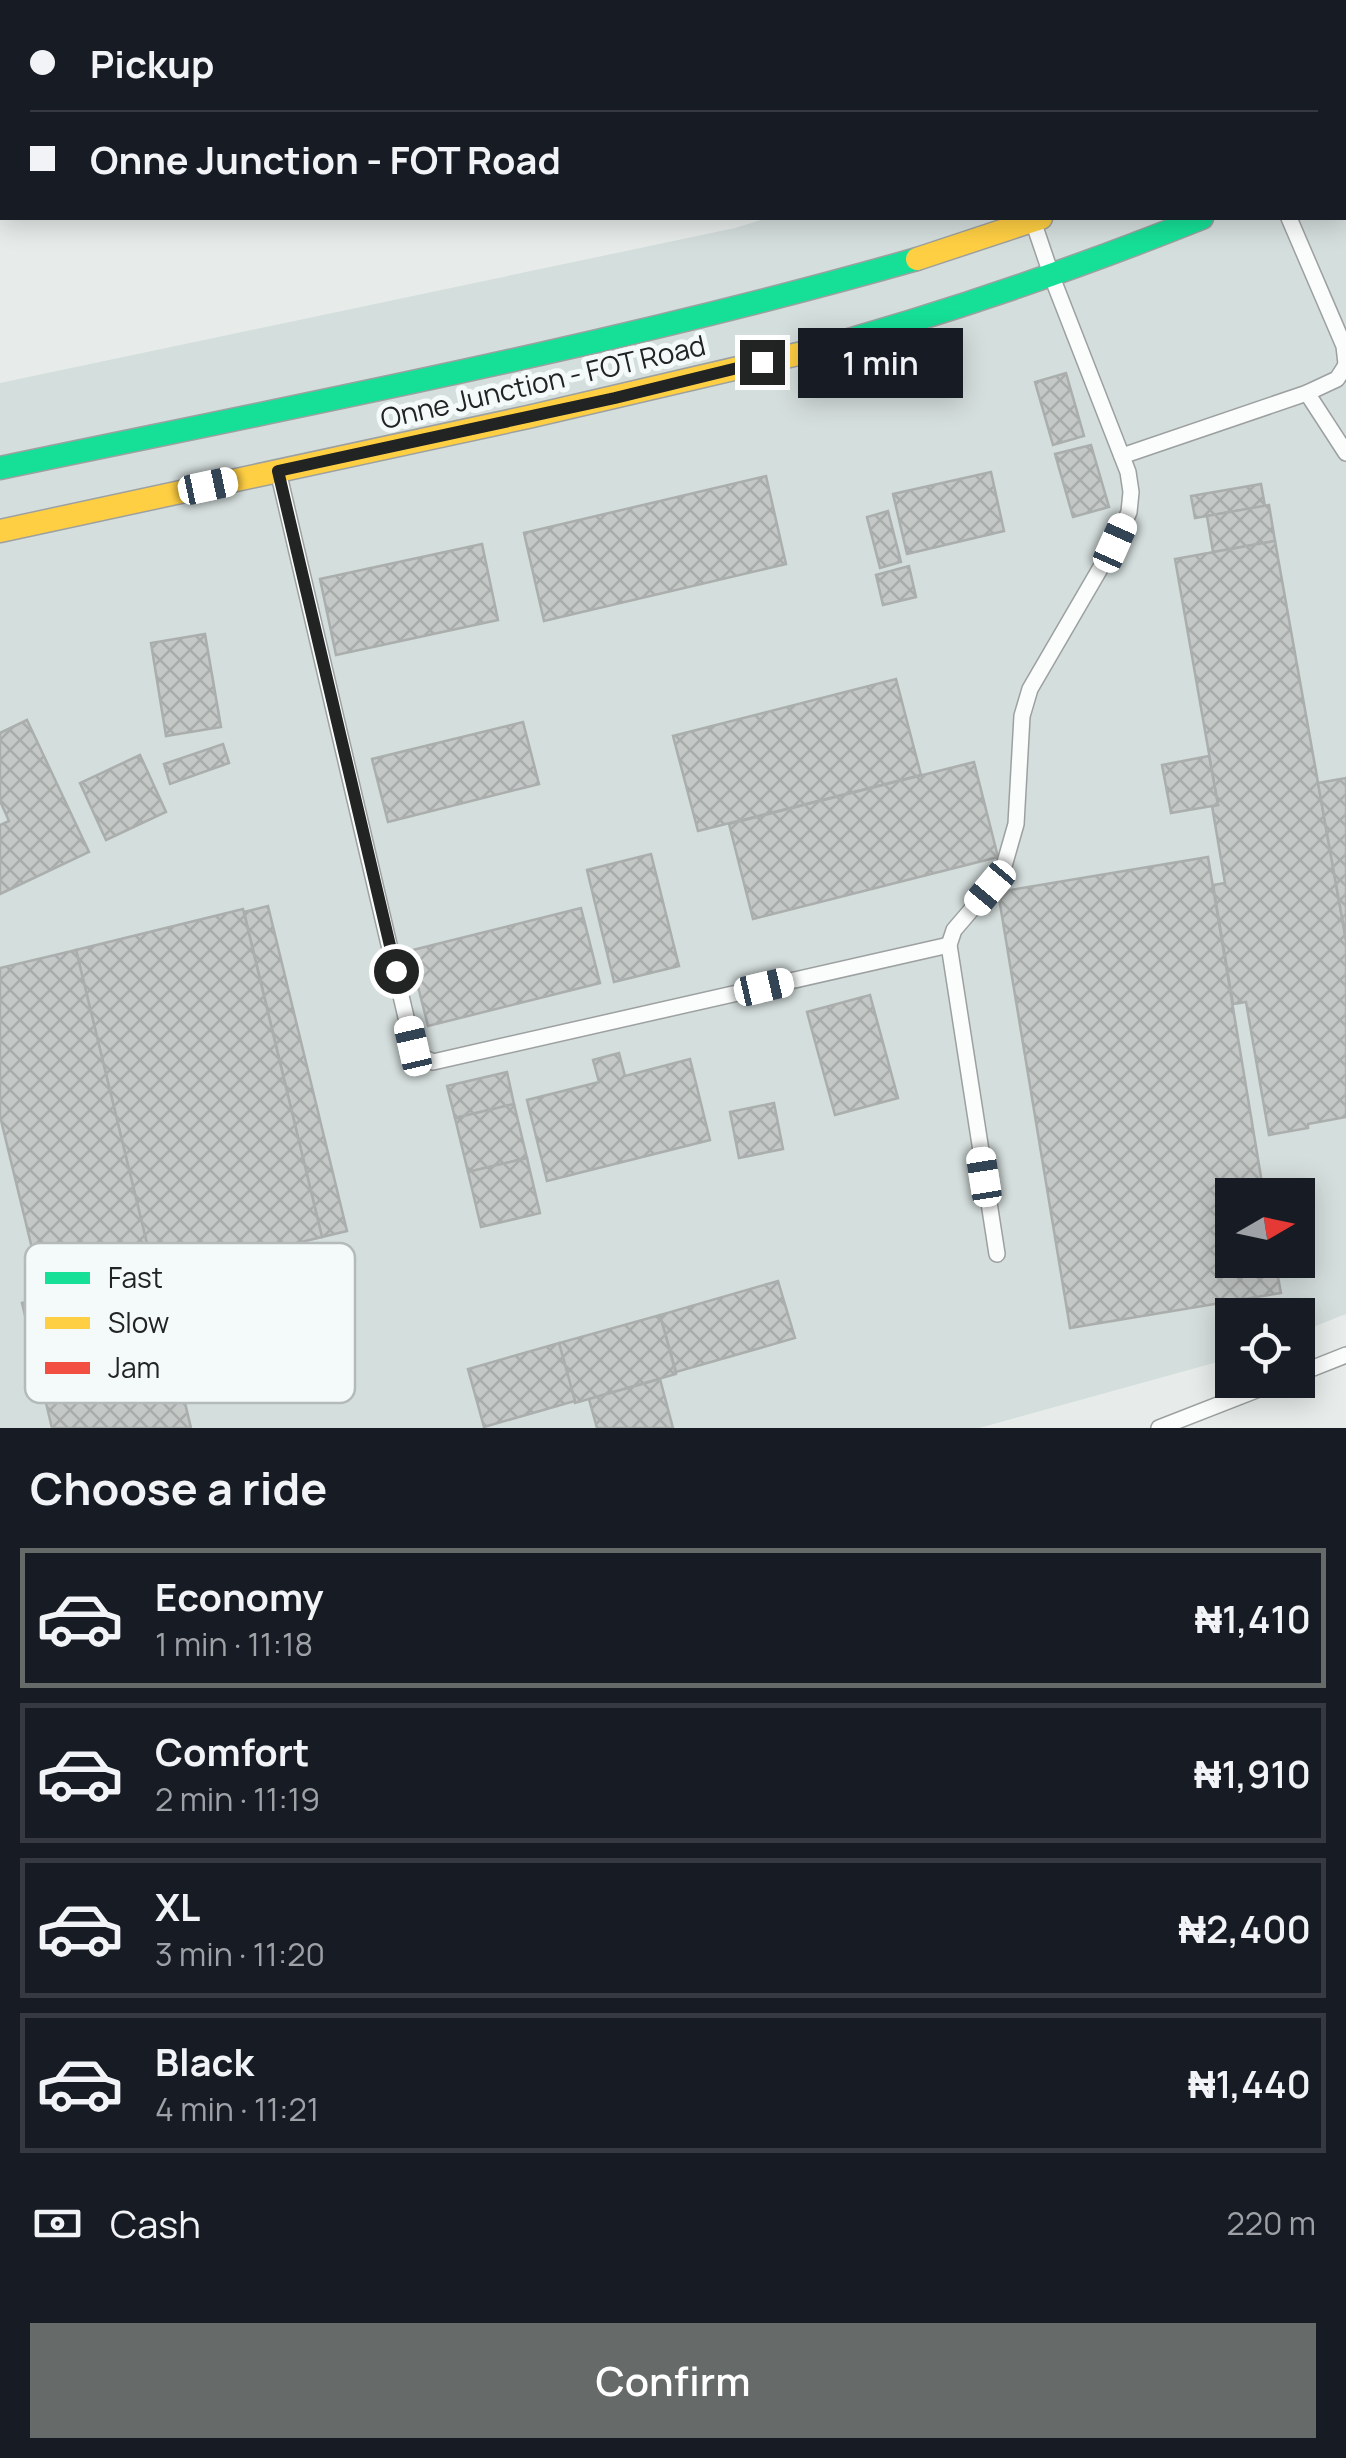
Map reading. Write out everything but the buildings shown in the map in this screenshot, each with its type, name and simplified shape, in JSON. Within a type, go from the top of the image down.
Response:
[{"type":"street","name":"Onne Junction - FOT Road","points":[[0,468],[693,318],[872,271],[1034,220]]},
{"type":"street","name":"Onne Junction - FOT Road","points":[[0,531],[615,398],[800,353],[1052,277],[1197,220]]},
{"type":"lane","points":[[996,1254],[949,945],[954,930],[1004,866],[1016,824],[1022,716],[1030,688],[1115,543],[1128,512],[1131,492],[1128,472],[1052,277],[1037,220]]},
{"type":"lane","points":[[1122,456],[1308,393],[1337,379],[1346,364],[1344,346],[1290,220]]},
{"type":"lane","points":[[1308,393],[1346,453]]},
{"type":"lane","points":[[278,471],[413,1046],[423,1058],[433,1062],[949,945]]},
{"type":"lane","points":[[1315,1367],[1346,1355]]},
{"type":"lane","points":[[1160,1428],[1236,1398]]},
{"type":"shaded area","points":[[761,220],[1346,220],[1346,1314],[1315,1326],[1315,1298],[1215,1298],[1215,1363],[979,1428],[0,1428],[0,383]]},
{"type":"traffic: fast","points":[[798,354],[1002,292],[1197,220]]},
{"type":"traffic: fast","points":[[0,468],[575,346],[917,259]]},
{"type":"traffic: slow","points":[[917,259],[1035,220]]},
{"type":"traffic: slow","points":[[0,531],[528,417],[798,354]]},
{"type":"route","points":[[396,971],[278,471],[762,362]]}]
